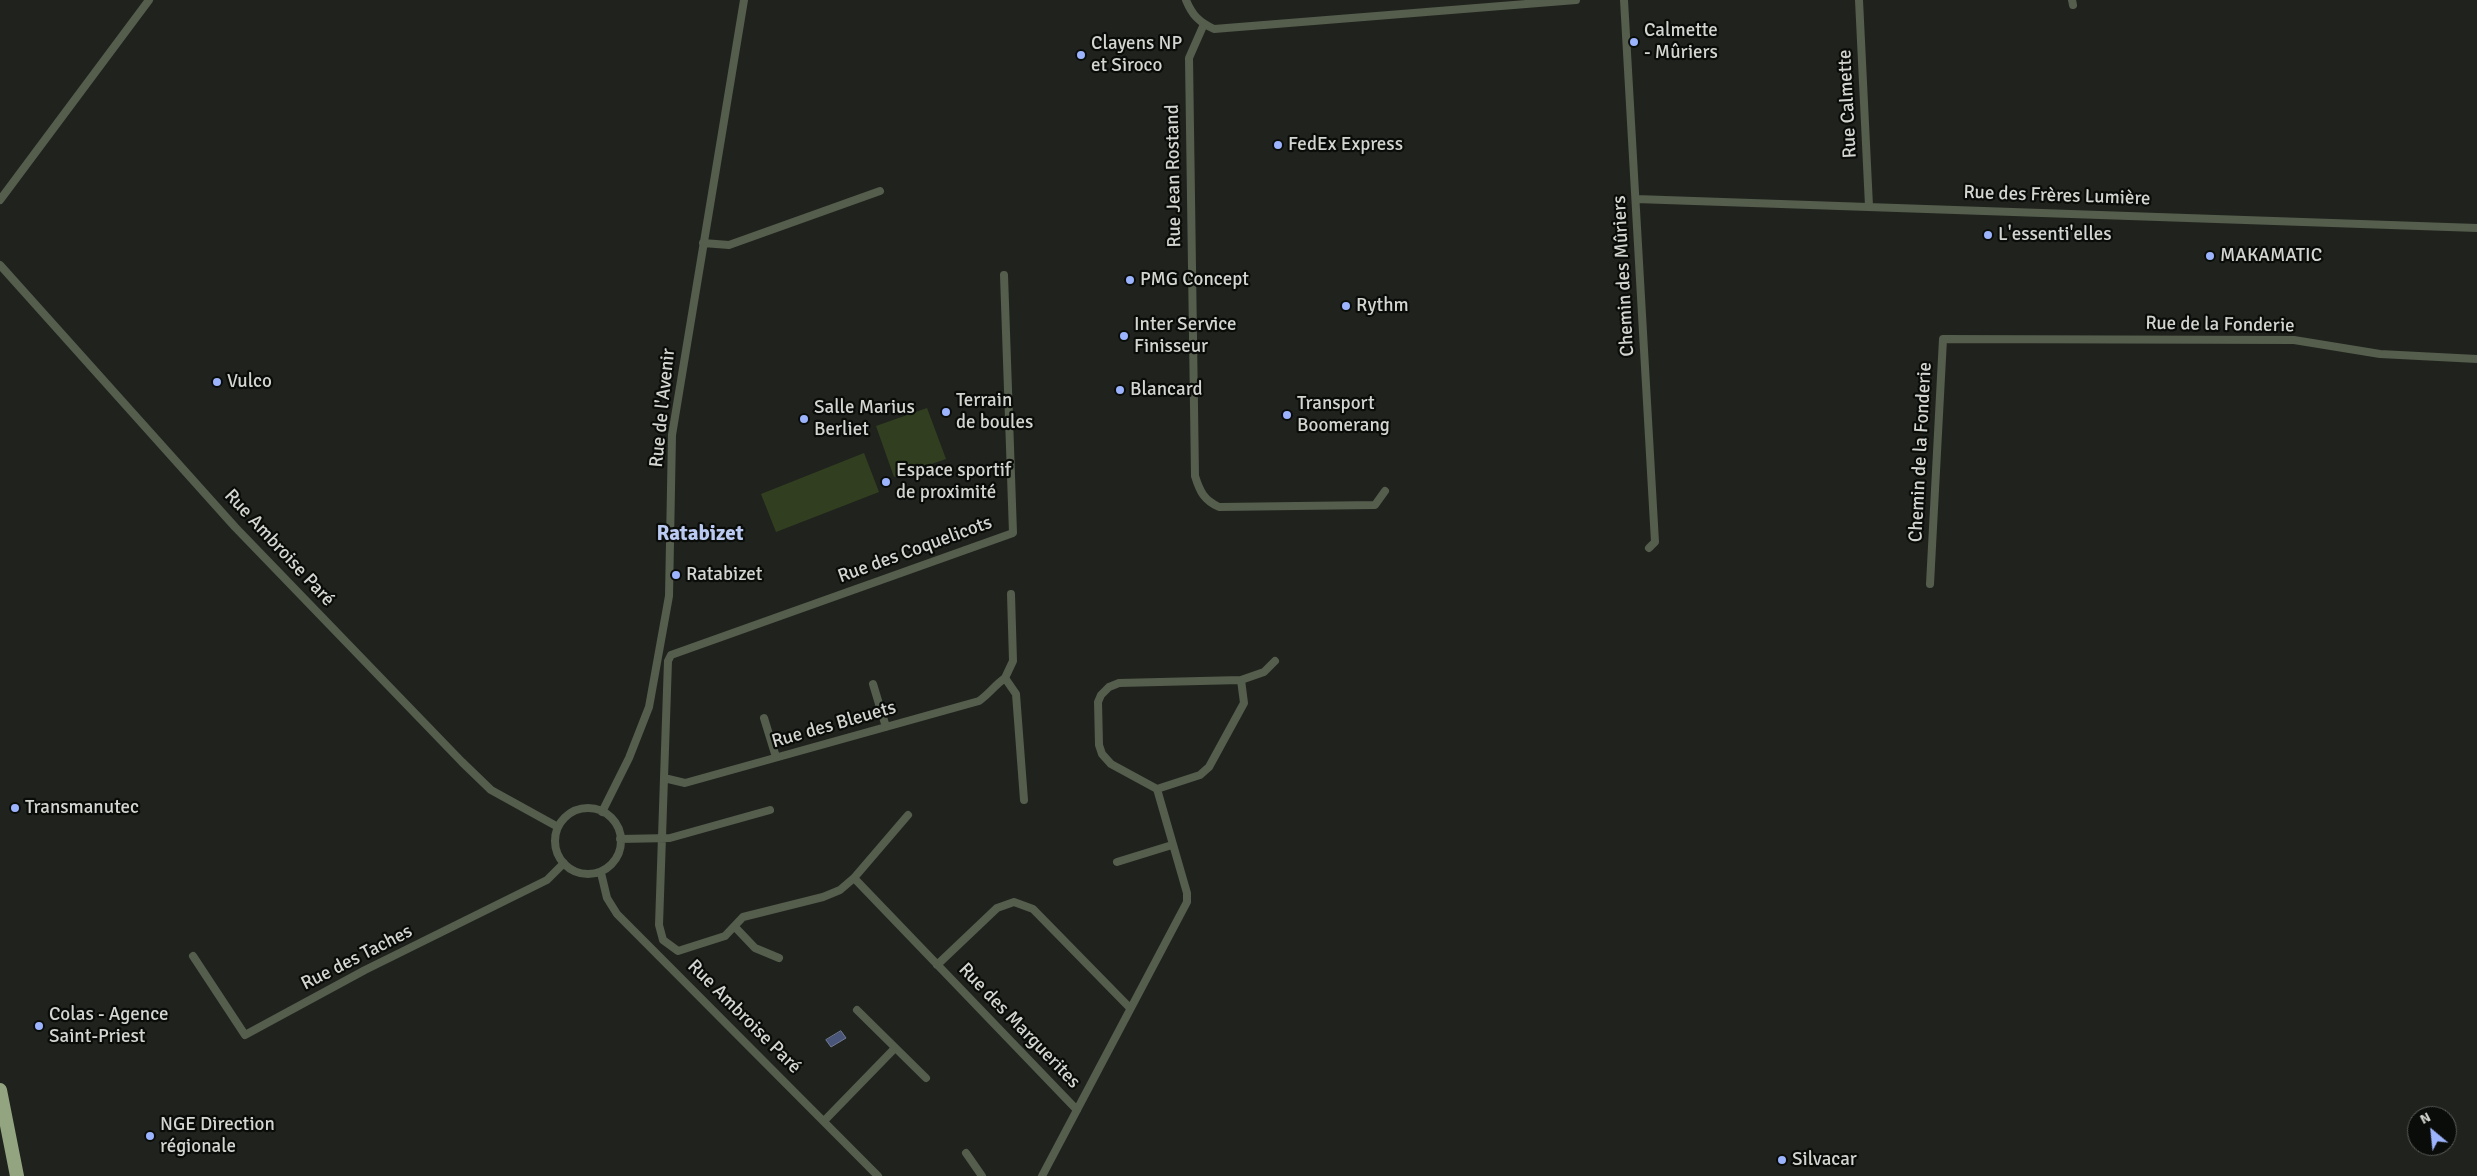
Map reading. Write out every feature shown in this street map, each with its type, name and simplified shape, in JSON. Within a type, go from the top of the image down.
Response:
[{"type":"highway","points":[[0,1090],[16,1176]]},
{"type":"street","points":[[0,200],[149,0]]},
{"type":"street","name":"Rue de l'Avenir","points":[[602,812],[629,758],[649,707],[669,596],[672,435],[744,0]]},
{"type":"street","points":[[1186,0],[1191,13],[1204,24],[1214,28],[1576,0]]},
{"type":"street","name":"Chemin des Mûriers","points":[[1624,0],[1655,542],[1649,548]]},
{"type":"street","name":"Rue Calmette","points":[[1859,0],[1869,206]]},
{"type":"street","name":"Rue Jean Rostand","points":[[1204,24],[1189,58],[1196,476],[1200,492],[1208,502],[1219,507],[1375,505],[1385,491]]},
{"type":"street","points":[[703,243],[729,245],[880,191]]},
{"type":"street","name":"Rue des Frères Lumière","points":[[1636,199],[2477,228]]},
{"type":"street","name":"Rue Ambroise Paré","points":[[0,265],[236,527],[462,762],[491,790],[558,827]]},
{"type":"street","name":"Rue des Coquelicots","points":[[664,778],[668,661],[671,655],[1013,532],[1004,275]]},
{"type":"street","name":"Rue de la Fonderie","points":[[1961,338],[2294,340],[2373,354],[2477,359]]},
{"type":"street","name":"Chemin de la Fonderie","points":[[1930,584],[1944,339],[1961,338]]},
{"type":"street","name":"Rue des Bleuets","points":[[664,778],[685,783],[980,701],[995,684],[1005,678],[1013,661],[1011,594]]},
{"type":"street","points":[[1130,1008],[1187,902],[1188,893],[1172,845],[1157,789],[1111,764],[1102,754],[1098,745],[1098,702],[1101,695],[1109,687],[1119,683],[1241,680],[1264,672],[1275,661]]},
{"type":"street","points":[[1005,678],[1016,694],[1024,800]]},
{"type":"street","points":[[1157,789],[1200,775],[1209,767],[1244,703],[1241,680]]},
{"type":"street","points":[[873,684],[886,727]]},
{"type":"street","points":[[764,718],[776,758]]},
{"type":"street","points":[[664,778],[659,925],[663,940],[678,951],[725,936],[736,927],[743,917],[822,897],[840,890],[854,878],[908,815]]},
{"type":"street","points":[[588,807],[602,812],[614,822],[620,839],[618,855],[610,866],[601,873],[585,876],[576,873],[564,863],[556,849],[558,827],[566,816],[579,809],[588,807]]},
{"type":"street","points":[[620,839],[662,839],[770,810]]},
{"type":"street","points":[[1117,862],[1172,845]]},
{"type":"street","name":"Rue des Taches","points":[[193,956],[245,1035],[365,970],[547,880],[564,863]]},
{"type":"street","name":"Rue Ambroise Paré","points":[[601,873],[607,898],[617,914],[878,1176]]},
{"type":"street","name":"Rue des Marguerites","points":[[854,878],[1077,1110]]},
{"type":"street","name":"Rue des Marguerites","points":[[937,965],[997,908],[1014,902],[1033,909],[1130,1008],[1042,1176]]},
{"type":"street","points":[[736,927],[755,948],[779,958]]},
{"type":"street","points":[[857,1010],[926,1078]]},
{"type":"street","points":[[824,1121],[895,1048]]},
{"type":"street","points":[[966,1154],[982,1176]]},
{"type":"green space","points":[[927,408],[946,459],[894,477],[876,426]]},
{"type":"green space","points":[[864,453],[879,492],[776,532],[761,494]]},
{"type":"water","points":[[841,1031],[846,1038],[831,1047],[826,1040]]},
{"type":"place","name":"Calmette - Mûriers","points":[[1634,42]]},
{"type":"place","name":"Clayens NP et Siroco","points":[[1081,55]]},
{"type":"place","name":"FedEx Express","points":[[1278,145]]},
{"type":"place","name":"L'essenti'elles","points":[[1988,235]]},
{"type":"place","name":"MAKAMATIC","points":[[2210,256]]},
{"type":"place","name":"PMG Concept","points":[[1130,280]]},
{"type":"place","name":"Rythm","points":[[1346,306]]},
{"type":"place","name":"Inter Service Finisseur","points":[[1124,336]]},
{"type":"place","name":"Vulco","points":[[217,382]]},
{"type":"place","name":"Blancard","points":[[1120,390]]},
{"type":"place","name":"Terrain de boules","points":[[946,412]]},
{"type":"place","name":"Transport Boomerang","points":[[1287,415]]},
{"type":"place","name":"Salle Marius Berliet","points":[[804,419]]},
{"type":"place","name":"Espace sportif de proximité","points":[[886,482]]},
{"type":"place","name":"Ratabizet","points":[[676,575]]},
{"type":"place","name":"Transmanutec","points":[[15,808]]},
{"type":"place","name":"Colas - Agence Saint-Priest","points":[[39,1026]]},
{"type":"place","name":"NGE Direction régionale","points":[[150,1136]]},
{"type":"place","name":"Silvacar","points":[[1782,1160]]},
{"type":"district","name":"Ratabizet","points":[[700,534]]}]
